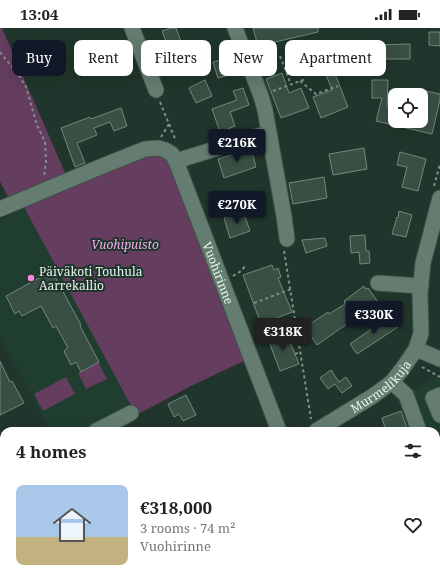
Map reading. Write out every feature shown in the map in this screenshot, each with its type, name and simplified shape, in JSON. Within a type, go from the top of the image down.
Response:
[{"type":"street","points":[[132,28],[156,90]]},
{"type":"street","points":[[235,28],[265,110],[284,216],[285,244]]},
{"type":"street","points":[[180,160],[269,133]]},
{"type":"street","name":"Vuohirinne","points":[[0,209],[144,149],[158,148],[165,150],[180,160],[278,427]]},
{"type":"street","points":[[416,349],[421,333],[421,286],[423,263],[440,198]]},
{"type":"street","points":[[378,283],[421,286]]},
{"type":"street","name":"Murmelikuja","points":[[314,426],[373,396],[392,382],[416,349],[440,359]]},
{"type":"street","points":[[392,382],[406,395],[418,427]]},
{"type":"street","points":[[440,395],[434,398],[440,415]]},
{"type":"street","points":[[104,427],[131,413]]},
{"type":"path","points":[[0,52],[18,74],[26,87],[37,125],[45,142],[46,161],[42,191]]},
{"type":"path","points":[[280,56],[291,85]]},
{"type":"path","points":[[261,96],[306,79]]},
{"type":"path","points":[[300,81],[316,94],[338,86]]},
{"type":"path","points":[[156,90],[180,160]]},
{"type":"path","points":[[285,244],[290,289],[300,352],[314,426]]},
{"type":"path","points":[[228,278],[240,272],[246,265]]},
{"type":"path","points":[[254,303],[290,289]]},
{"type":"path","points":[[290,343],[298,339]]},
{"type":"path","points":[[295,354],[300,352]]},
{"type":"path","points":[[422,367],[440,377]]},
{"type":"shaded area","name":"Päiväkoti Touhula Aarrekallio","points":[[24,207],[130,404],[87,427],[48,427],[0,336],[0,221]]},
{"type":"shaded area","points":[[440,375],[440,427],[425,427],[411,391]]},
{"type":"green space","points":[[0,28],[2,28],[12,51],[12,76],[23,76],[66,175],[8,197],[0,181]]},
{"type":"green space","name":"Vuohipuisto","points":[[156,153],[165,158],[171,165],[244,361],[195,384],[140,413],[130,404],[24,207]]},
{"type":"green space","points":[[98,362],[107,379],[86,389],[78,373]]},
{"type":"green space","points":[[66,377],[75,394],[43,411],[34,394]]},
{"type":"building","points":[[176,28],[180,40],[166,40],[162,31]]},
{"type":"building","points":[[253,28],[318,28],[318,32],[277,42],[277,40],[256,40]]},
{"type":"building","points":[[429,32],[440,32],[440,46],[429,45]]},
{"type":"building","points":[[410,44],[410,59],[386,59],[386,45]]},
{"type":"building","points":[[219,60],[219,76],[225,76],[218,78],[213,62]]},
{"type":"building","points":[[282,73],[289,93],[301,88],[309,108],[281,118],[266,79]]},
{"type":"building","points":[[326,76],[336,76],[348,107],[321,118],[313,97],[332,90]]},
{"type":"building","points":[[205,80],[212,96],[196,103],[189,88]]},
{"type":"building","points":[[372,80],[388,80],[388,124],[376,121],[382,98],[372,98]]},
{"type":"building","points":[[243,88],[249,105],[230,112],[235,126],[220,132],[212,109],[237,100],[233,91]]},
{"type":"building","points":[[428,91],[440,94],[432,134],[406,128],[428,128]]},
{"type":"building","points":[[121,108],[127,126],[114,131],[110,122],[94,128],[97,135],[77,143],[85,163],[75,167],[61,128],[90,117],[91,119]]},
{"type":"building","points":[[364,148],[367,169],[333,175],[329,154]]},
{"type":"building","points":[[251,149],[256,167],[224,178],[218,159]]},
{"type":"building","points":[[400,152],[426,159],[418,191],[402,187],[407,167],[397,165]]},
{"type":"building","points":[[324,177],[327,198],[293,204],[289,183]]},
{"type":"building","points":[[399,211],[412,215],[406,237],[392,234]]},
{"type":"building","points":[[234,214],[235,218],[244,214],[250,231],[230,238],[224,218]]},
{"type":"building","points":[[365,235],[366,251],[369,251],[370,263],[360,264],[359,252],[351,253],[350,236]]},
{"type":"building","points":[[325,238],[327,246],[306,253],[302,240]]},
{"type":"building","points":[[272,265],[274,270],[278,268],[281,277],[278,278],[292,312],[261,324],[243,275]]},
{"type":"building","points":[[52,271],[99,362],[81,372],[76,362],[71,365],[64,351],[68,348],[56,326],[53,328],[41,306],[22,316],[19,311],[15,314],[6,296]]},
{"type":"building","points":[[364,286],[366,289],[368,288],[378,302],[317,345],[307,330],[309,329],[307,326],[328,312],[329,314],[345,304],[344,301]]},
{"type":"building","points":[[390,316],[398,327],[357,354],[350,344]]},
{"type":"building","points":[[286,332],[299,364],[280,371],[268,339]]},
{"type":"building","points":[[0,361],[10,382],[12,381],[24,403],[0,415]]},
{"type":"building","points":[[331,370],[339,382],[346,377],[352,386],[342,393],[335,384],[328,389],[320,378]]},
{"type":"building","points":[[186,395],[196,415],[183,421],[179,414],[174,417],[168,404]]},
{"type":"building","points":[[401,411],[407,427],[385,427],[382,418]]},
{"type":"place","name":"Päiväkoti Touhula Aarrekallio","points":[[31,278]]}]
